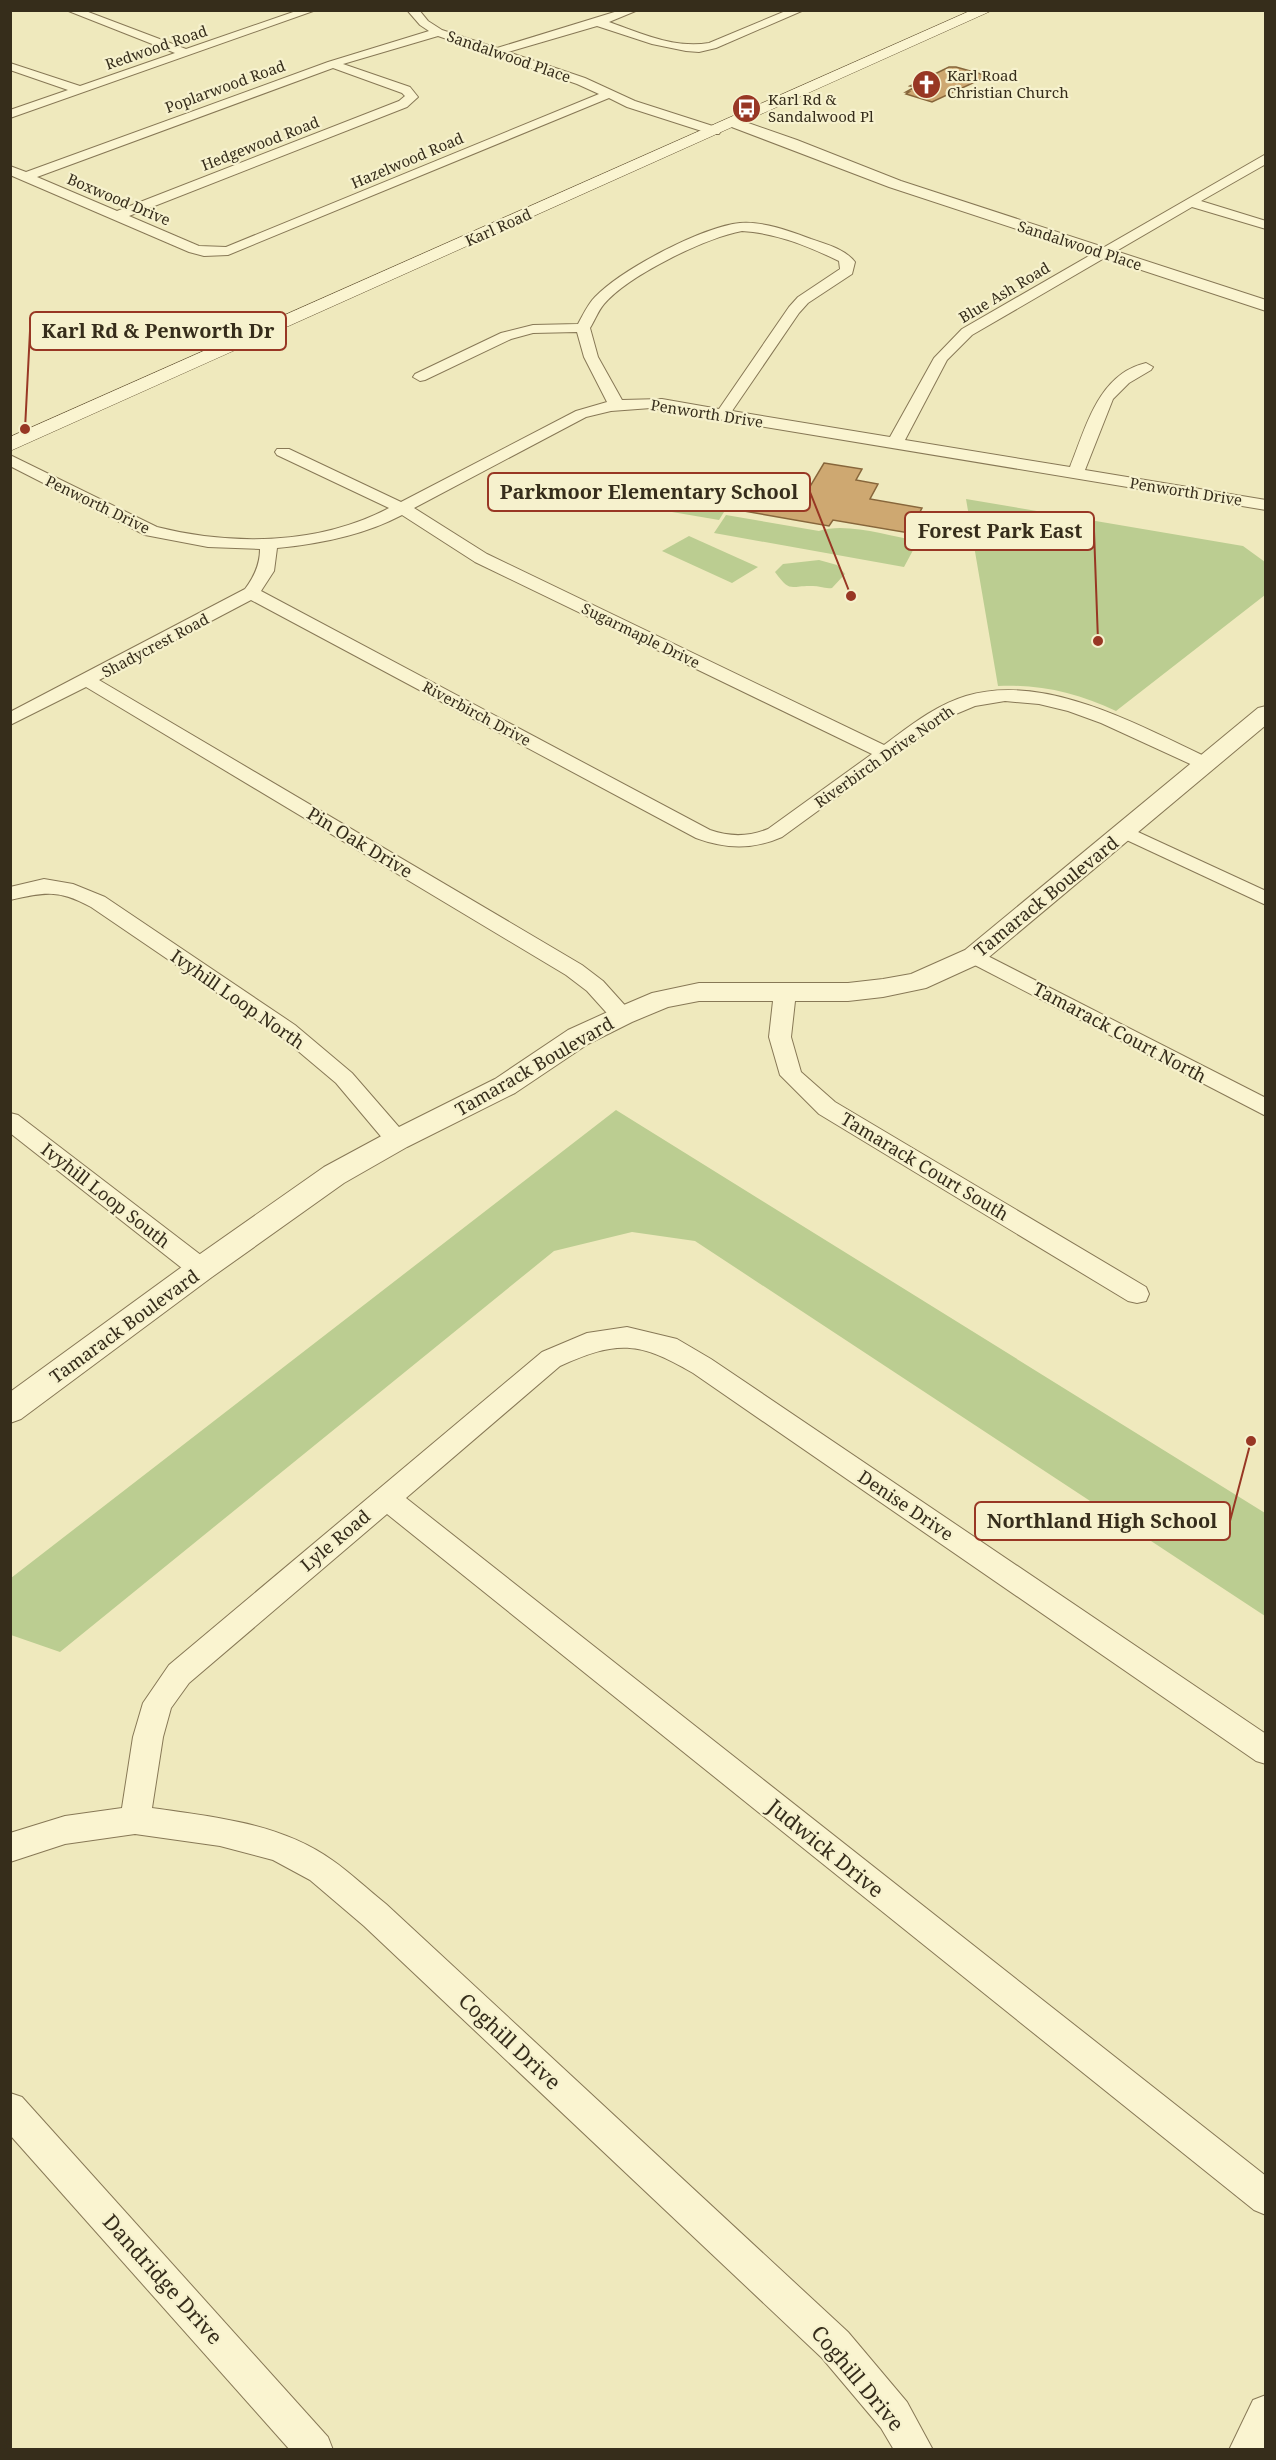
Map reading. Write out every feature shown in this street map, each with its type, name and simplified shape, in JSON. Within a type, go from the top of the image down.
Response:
[{"type":"main road","name":"Karl Road","points":[[10,445],[722,124],[986,10]]},
{"type":"street","points":[[71,10],[186,53]]},
{"type":"street","name":"Redwood Road","points":[[10,114],[311,10]]},
{"type":"street","name":"Sandalwood Place","points":[[412,10],[424,23],[438,32],[611,93],[631,104],[722,124],[783,155],[895,184],[1266,306]]},
{"type":"street","points":[[497,52],[524,42],[600,23],[633,10]]},
{"type":"street","points":[[600,23],[675,46],[698,49],[712,46],[800,10]]},
{"type":"street","points":[[267,13],[284,19]]},
{"type":"street","name":"Poplarwood Road","points":[[25,177],[332,64],[438,32]]},
{"type":"street","name":"Hedgewood Road","points":[[117,216],[403,104],[412,97],[406,90],[332,64]]},
{"type":"street","points":[[10,66],[80,90]]},
{"type":"street","name":"Sandalwood Place","points":[[611,93],[675,104]]},
{"type":"street","name":"Hazelwood Road","points":[[216,252],[239,248],[611,93]]},
{"type":"street","name":"Blue Ash Road","points":[[895,443],[941,358],[955,343],[983,321],[1266,158]]},
{"type":"street","name":"Boxwood Drive","points":[[10,170],[194,249],[216,252]]},
{"type":"street","points":[[1190,202],[1266,225]]},
{"type":"street","points":[[616,404],[591,357],[583,328],[599,301],[633,274],[719,232],[741,227],[772,231],[844,258],[850,266],[842,276],[809,296],[794,310],[722,415]]},
{"type":"street","points":[[420,377],[506,336],[549,328],[583,328]]},
{"type":"street","points":[[1076,473],[1106,397],[1124,380],[1146,367]]},
{"type":"street","name":"Penworth Drive","points":[[10,460],[151,531],[197,542],[268,545],[309,540],[345,532],[377,521],[581,414],[616,404],[662,404],[1266,505]]},
{"type":"street","name":"Sugarmaple Drive","points":[[283,452],[402,508],[443,531],[481,558],[885,753]]},
{"type":"street","name":"Shadycrest Road","points":[[10,720],[88,681],[251,593],[265,575],[270,555],[268,545]]},
{"type":"street","name":"Riverbirch Drive","points":[[251,593],[703,834]]},
{"type":"street","name":"Pin Oak Drive","points":[[88,681],[574,970],[595,986],[621,1016]]},
{"type":"street","name":"Riverbirch Drive North","points":[[703,834],[720,841],[740,843],[759,841],[775,833],[954,705],[974,699],[1011,695],[1047,699],[1081,709],[1206,764]]},
{"type":"street","name":"Tamarack Boulevard","points":[[10,1410],[201,1269],[334,1175],[505,1086],[578,1037],[621,1016],[662,999],[699,992],[848,992],[916,982],[974,956],[1266,713]]},
{"type":"street","points":[[1125,832],[1266,899]]},
{"type":"street","name":"Ivyhill Loop North","points":[[10,894],[35,886],[58,885],[79,891],[98,902],[287,1029],[344,1078],[398,1140]]},
{"type":"street","name":"Tamarack Court North","points":[[974,956],[1266,1108]]},
{"type":"street","name":"Tamarack Court South","points":[[785,992],[780,1037],[791,1075],[827,1108],[1137,1294]]},
{"type":"street","name":"Ivyhill Loop South","points":[[10,1121],[201,1269]]},
{"type":"street","name":"Lyle Road","points":[[135,1820],[148,1737],[158,1703],[179,1674],[551,1359],[587,1342],[627,1337]]},
{"type":"street","name":"Denise Drive","points":[[627,1337],[668,1346],[702,1365],[1266,1751]]},
{"type":"street","name":"Judwick Drive","points":[[386,1498],[1266,2198]]},
{"type":"street","name":"Coghill Drive","points":[[10,1848],[64,1830],[135,1820],[220,1832],[279,1847],[330,1878],[375,1915],[835,2345],[894,2415],[915,2450]]},
{"type":"street","name":"Dandridge Drive","points":[[10,2109],[315,2450]]},
{"type":"street","points":[[1247,2450],[1266,2414]]},
{"type":"green space","points":[[690,485],[736,493],[719,520],[672,512]]},
{"type":"green space","points":[[966,499],[1243,546],[1265,562],[1265,595],[1116,711],[1087,699],[1044,688],[998,686]]},
{"type":"green space","points":[[726,515],[819,531],[855,529],[918,541],[904,567],[714,533]]},
{"type":"green space","points":[[689,536],[758,567],[732,583],[662,551]]},
{"type":"green space","points":[[819,560],[837,565],[845,574],[832,588],[791,587],[784,583],[775,572],[783,564]]},
{"type":"green space","points":[[616,1110],[1265,1513],[1265,1616],[695,1241],[632,1232],[554,1251],[60,1652],[11,1635],[11,1578]]},
{"type":"building","name":"Karl Road Christian Church","points":[[949,67],[988,76],[932,102],[906,94],[915,87],[910,86]]},
{"type":"building","points":[[824,463],[862,469],[856,480],[878,484],[870,499],[922,508],[909,533],[833,520],[829,526],[738,510],[753,486],[805,495]]},
{"type":"place","name":"Karl Road Christian Church","points":[[926,84]]},
{"type":"place","name":"Karl Rd & Sandalwood Pl","points":[[747,108]]},
{"type":"place","name":"Karl Rd & Penworth Dr","points":[[25,429]]},
{"type":"place","name":"Parkmoor Elementary School","points":[[851,596]]},
{"type":"place","name":"Forest Park East","points":[[1098,641]]},
{"type":"place","name":"Northland High School","points":[[1251,1441]]}]
